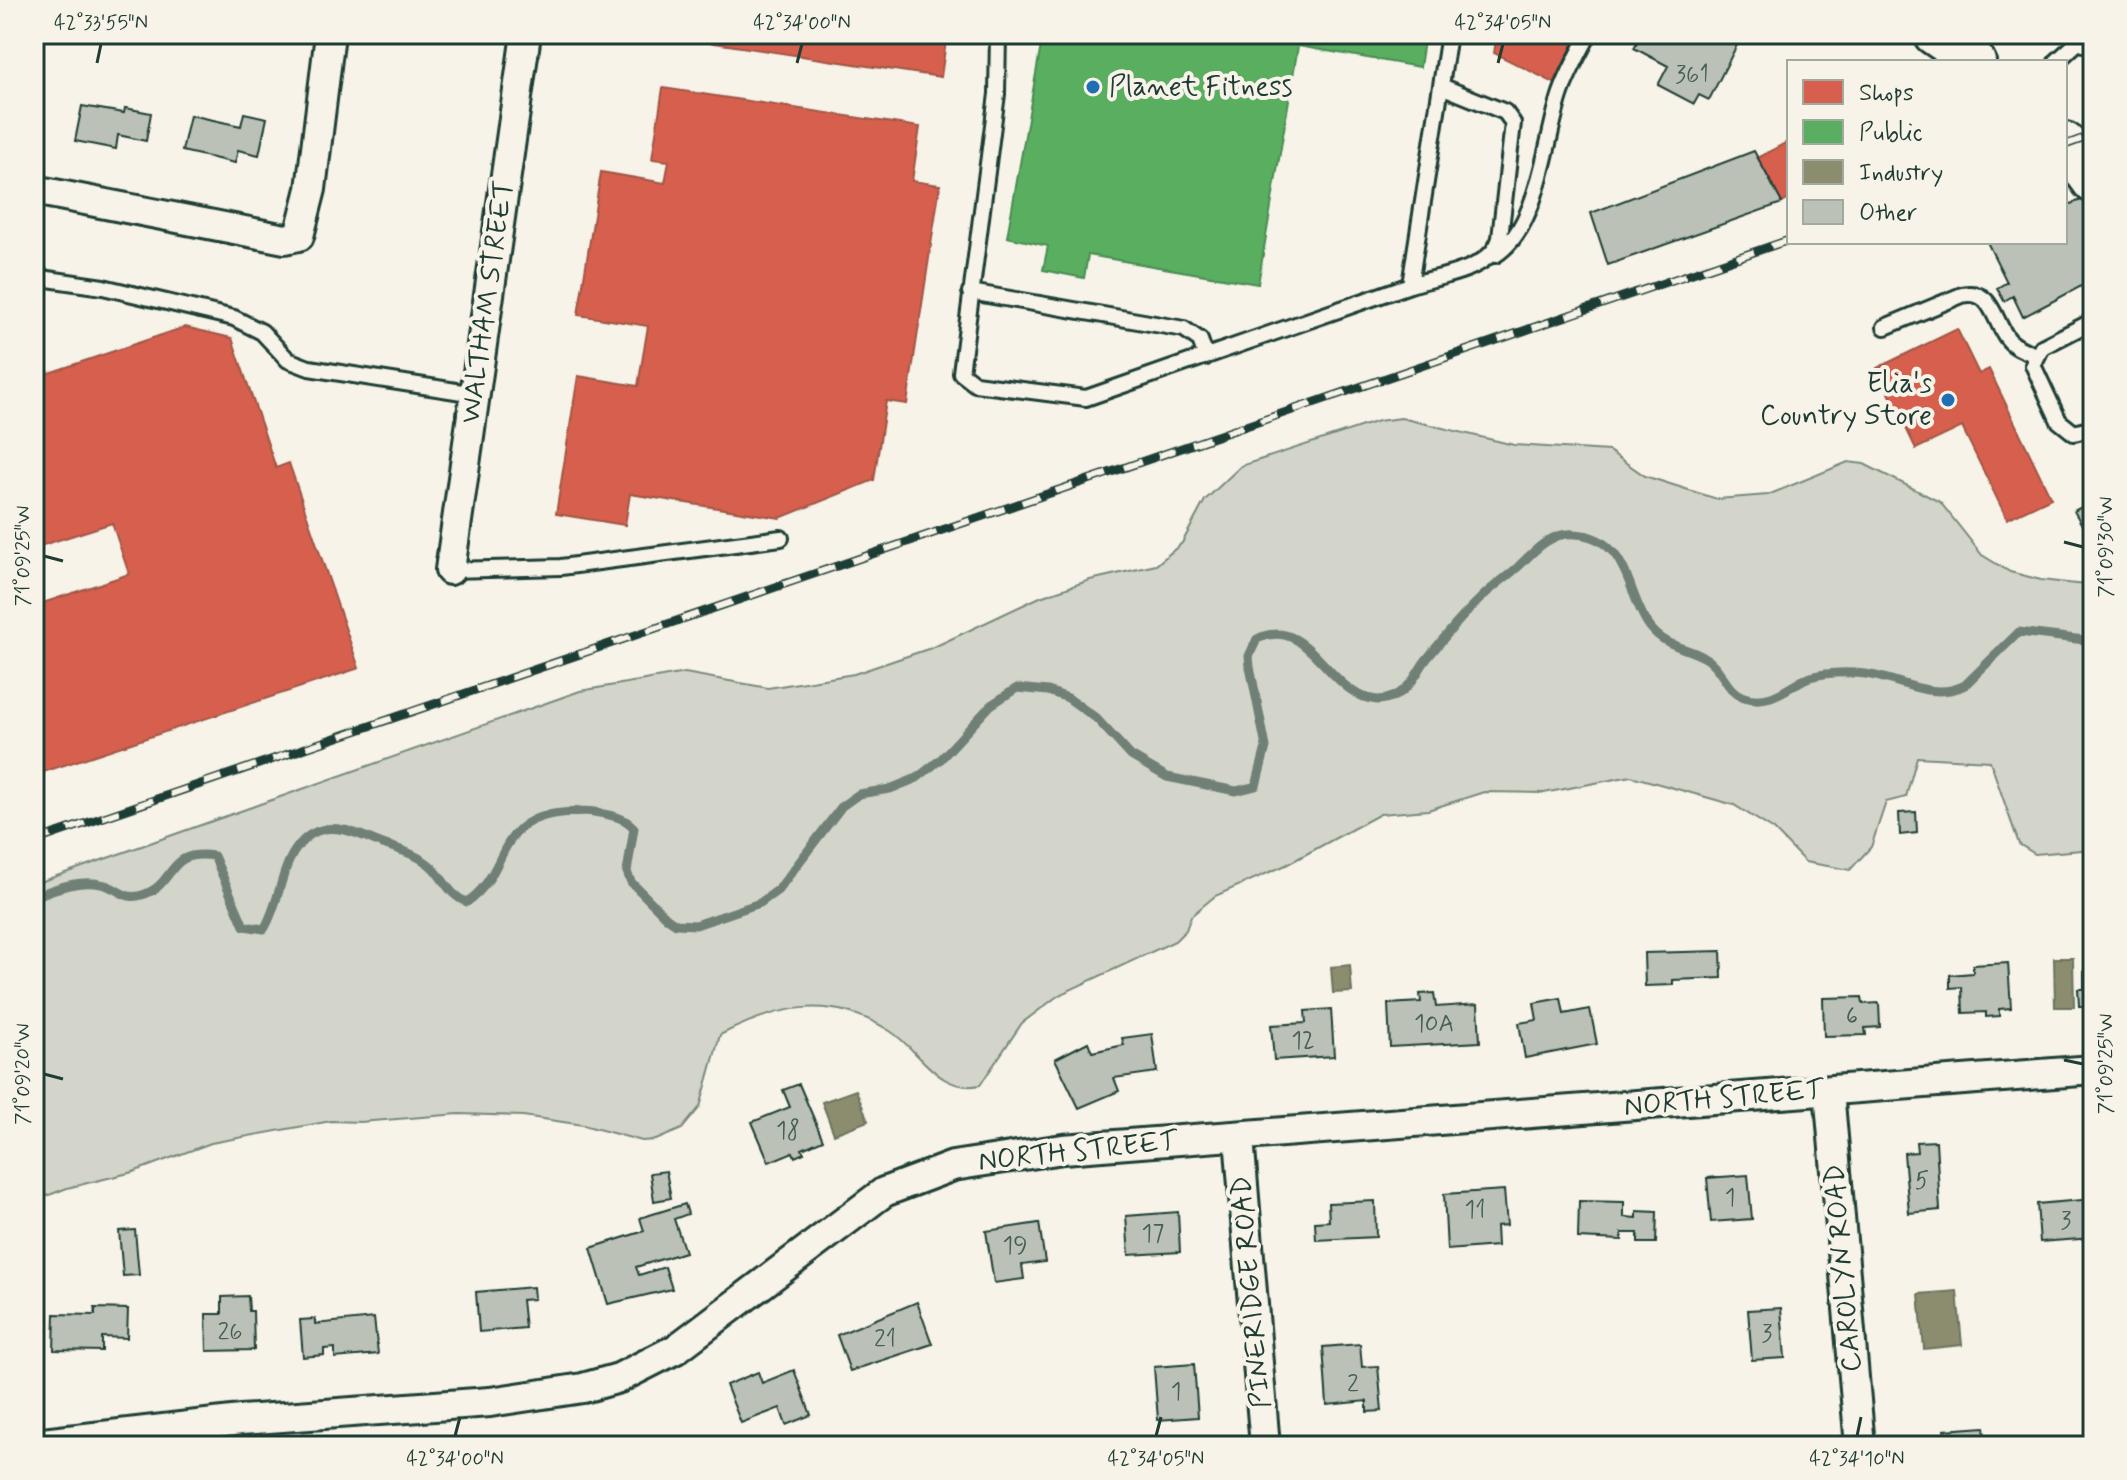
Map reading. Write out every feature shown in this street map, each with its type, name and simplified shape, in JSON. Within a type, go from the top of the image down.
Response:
[{"type":"main road","points":[[1934,34],[1972,60]]},
{"type":"main road","points":[[2067,146],[2093,182]]},
{"type":"street","points":[[34,190],[285,239],[299,236],[311,189],[330,34]]},
{"type":"street","name":"WALTHAM STREET","points":[[450,570],[526,34]]},
{"type":"street","name":"NORTH STREET","points":[[34,1444],[241,1420],[490,1402],[583,1388],[619,1378],[676,1349],[884,1192],[953,1166],[1026,1153],[2093,1070]]},
{"type":"street","name":"CAROLYN ROAD","points":[[1829,1091],[1860,1446]]},
{"type":"street","name":"PINERIDGE ROAD","points":[[1239,1138],[1265,1446]]},
{"type":"lane","points":[[998,34],[997,94],[960,369],[963,378],[975,384],[1086,398],[1487,259],[1510,242],[1534,192],[1564,82],[1589,34]]},
{"type":"lane","points":[[1410,285],[1449,34]]},
{"type":"lane","points":[[2058,60],[2082,41]]},
{"type":"lane","points":[[1441,86],[1505,112],[1513,123],[1500,238],[1487,259]]},
{"type":"lane","points":[[34,277],[103,287],[234,318],[262,332],[288,360],[309,368],[475,394]]},
{"type":"lane","points":[[970,292],[1184,329],[1200,340],[1206,357]]},
{"type":"lane","points":[[1885,327],[1962,295],[1976,294],[1987,301],[2008,339],[2036,355]]},
{"type":"lane","points":[[2093,321],[2046,345],[2036,355],[2036,375],[2062,425],[2074,433],[2093,428]]},
{"type":"lane","points":[[450,570],[561,567],[781,538]]},
{"type":"shaded area","points":[[1401,418],[1514,445],[1609,451],[1645,476],[1717,499],[1768,495],[1848,462],[1864,464],[1940,502],[1982,555],[2010,572],[2041,580],[2093,586],[2093,849],[2035,854],[2019,844],[1990,761],[1917,757],[1906,797],[1886,802],[1871,847],[1850,870],[1805,862],[1774,830],[1734,805],[1631,776],[1544,793],[1484,792],[1428,810],[1380,814],[1286,865],[1215,896],[1191,916],[1186,930],[1175,941],[1059,995],[1022,1023],[980,1085],[965,1086],[941,1077],[901,1039],[868,1019],[826,1008],[805,1008],[763,1017],[720,1035],[700,1107],[682,1129],[656,1140],[642,1141],[583,1125],[523,1116],[459,1114],[360,1122],[331,1121],[211,1143],[133,1172],[67,1188],[34,1201],[34,884],[580,691],[685,673],[768,688],[854,674],[934,647],[1040,597],[1090,580],[1156,565],[1182,543],[1205,500],[1241,466],[1378,421]]},
{"type":"building: Shops","points":[[654,34],[947,34],[941,77]]},
{"type":"building: Shops","points":[[1497,34],[1578,34],[1554,83],[1494,53]]},
{"type":"building: Shops","points":[[663,88],[920,127],[912,181],[940,185],[907,404],[886,401],[874,480],[780,518],[630,494],[625,525],[556,514],[578,376],[638,386],[648,326],[578,315],[601,172],[665,183],[669,161],[652,159]]},
{"type":"building: Shops","points":[[1787,142],[1787,200],[1782,203],[1758,158]]},
{"type":"building: Shops","points":[[185,327],[232,338],[276,468],[289,463],[359,668],[34,775],[34,606],[129,574],[112,523],[34,548],[34,378]]},
{"type":"building: Shops","name":"Elia's Country Store","points":[[1957,329],[1979,374],[1989,369],[2051,498],[2007,519],[1962,427],[1916,449],[1877,368]]},
{"type":"building: Public","points":[[1043,34],[1425,34],[1420,67],[1298,46],[1258,284],[1088,255],[1084,278],[1043,270],[1048,246],[1007,237]]},
{"type":"building: Industry","points":[[2054,958],[2073,958],[2074,1007],[2055,1007]]},
{"type":"building: Industry","points":[[1350,965],[1352,992],[1333,993],[1331,967]]},
{"type":"building: Industry","points":[[856,1090],[868,1121],[834,1134],[822,1102]]},
{"type":"building: Industry","points":[[1957,1291],[1962,1345],[1924,1349],[1919,1294]]},
{"type":"building: Other","points":[[1641,34],[1716,34],[1737,45],[1709,100],[1699,95],[1694,104],[1658,85],[1668,66],[1634,48]]},
{"type":"building: Other","points":[[82,106],[124,113],[125,108],[151,113],[146,141],[118,135],[116,149],[75,141]]},
{"type":"building: Other","points":[[244,113],[267,118],[259,155],[238,150],[235,163],[182,151],[190,115],[241,126]]},
{"type":"building: Other","points":[[1754,151],[1782,203],[1608,265],[1591,213]]},
{"type":"building: Other","points":[[2084,199],[2093,219],[2093,280],[2023,317],[2013,296],[2004,301],[1997,288],[2007,282],[1988,244],[2067,244],[2067,205]]},
{"type":"building: Other","points":[[2093,501],[2093,520],[2082,525],[2074,511]]},
{"type":"building: Other","points":[[1916,812],[1917,833],[1900,835],[1899,813]]},
{"type":"building: Other","points":[[1721,951],[1722,978],[1673,980],[1673,985],[1645,986],[1644,953]]},
{"type":"building: Other","points":[[2008,963],[2011,1008],[1999,1009],[1999,1016],[1986,1017],[1986,1012],[1963,1013],[1962,987],[1950,988],[1950,975],[1973,973],[1973,965]]},
{"type":"building: Other","points":[[2084,970],[2093,970],[2093,1006],[2079,1006],[2078,989],[2084,989]]},
{"type":"building: Other","points":[[1434,993],[1436,1007],[1478,1004],[1480,1042],[1390,1047],[1388,1004],[1421,1002],[1420,994]]},
{"type":"building: Other","points":[[1862,997],[1863,1004],[1879,1003],[1880,1027],[1865,1028],[1866,1035],[1824,1036],[1823,998]]},
{"type":"building: Other","points":[[1561,998],[1564,1014],[1590,1009],[1597,1044],[1525,1058],[1519,1023],[1537,1020],[1534,1003]]},
{"type":"building: Other","points":[[1331,1009],[1334,1056],[1274,1060],[1271,1025],[1306,1023],[1305,1011]]},
{"type":"building: Other","points":[[1152,1034],[1157,1072],[1114,1078],[1119,1091],[1079,1108],[1055,1059],[1088,1042],[1092,1052],[1124,1045],[1122,1038]]},
{"type":"building: Other","points":[[799,1084],[823,1140],[802,1149],[804,1153],[795,1157],[793,1152],[769,1162],[752,1122],[790,1107],[783,1090]]},
{"type":"building: Other","points":[[1936,1141],[1940,1210],[1909,1213],[1904,1153],[1917,1152],[1916,1142]]},
{"type":"building: Other","points":[[666,1171],[671,1198],[654,1201],[650,1173]]},
{"type":"building: Other","points":[[1748,1175],[1752,1219],[1711,1222],[1707,1178]]},
{"type":"building: Other","points":[[1504,1190],[1507,1225],[1496,1226],[1497,1246],[1447,1250],[1444,1194]]},
{"type":"building: Other","points":[[2093,1199],[2093,1238],[2040,1242],[2037,1204]]},
{"type":"building: Other","points":[[1375,1201],[1376,1237],[1316,1240],[1315,1222],[1329,1221],[1328,1203]]},
{"type":"building: Other","points":[[1579,1201],[1624,1202],[1624,1217],[1637,1218],[1637,1211],[1657,1212],[1656,1243],[1638,1243],[1638,1233],[1622,1233],[1622,1240],[1578,1238]]},
{"type":"building: Other","points":[[685,1204],[688,1214],[674,1219],[685,1252],[636,1267],[639,1275],[665,1267],[672,1289],[608,1304],[591,1248],[644,1231],[640,1218]]},
{"type":"building: Other","points":[[1178,1212],[1180,1252],[1129,1255],[1126,1216]]},
{"type":"building: Other","points":[[1039,1223],[1045,1262],[1022,1265],[1024,1279],[994,1283],[986,1231]]},
{"type":"building: Other","points":[[135,1230],[139,1275],[123,1276],[119,1231]]},
{"type":"building: Other","points":[[533,1287],[534,1299],[522,1300],[525,1328],[479,1332],[476,1292]]},
{"type":"building: Other","points":[[248,1296],[249,1311],[253,1311],[254,1350],[207,1351],[206,1314],[222,1314],[222,1297]]},
{"type":"building: Other","points":[[917,1302],[932,1344],[850,1371],[837,1335]]},
{"type":"building: Other","points":[[95,1308],[128,1309],[127,1338],[102,1337],[102,1351],[54,1350],[55,1314],[95,1315]]},
{"type":"building: Other","points":[[1781,1308],[1785,1358],[1752,1360],[1748,1310]]},
{"type":"building: Other","points":[[374,1318],[378,1354],[335,1358],[335,1348],[324,1349],[324,1355],[303,1357],[300,1320],[315,1319],[315,1324]]},
{"type":"building: Other","points":[[1360,1344],[1362,1367],[1378,1366],[1382,1411],[1367,1412],[1367,1401],[1327,1405],[1323,1347]]},
{"type":"building: Other","points":[[1194,1364],[1198,1417],[1158,1420],[1154,1367]]},
{"type":"building: Other","points":[[794,1370],[811,1415],[786,1425],[780,1408],[741,1423],[726,1385],[758,1372],[762,1383]]},
{"type":"building: Other","points":[[1984,1427],[1986,1446],[1945,1446],[1944,1430]]},
{"type":"waterway","points":[[34,897],[80,883],[108,886],[128,896],[142,895],[161,884],[187,857],[214,856],[244,926],[264,929],[286,867],[296,849],[316,832],[337,829],[410,853],[433,868],[452,892],[467,902],[481,890],[505,848],[524,825],[540,817],[586,811],[616,817],[634,828],[627,872],[631,882],[676,924],[696,925],[760,903],[778,890],[842,806],[859,794],[890,789],[917,778],[941,759],[991,705],[1017,688],[1048,691],[1068,698],[1096,718],[1131,756],[1167,777],[1236,791],[1256,786],[1266,747],[1249,656],[1257,639],[1275,634],[1291,637],[1305,646],[1345,686],[1360,695],[1377,700],[1392,697],[1408,686],[1444,637],[1483,596],[1544,543],[1566,534],[1593,538],[1607,546],[1617,557],[1642,615],[1656,634],[1707,659],[1732,690],[1753,699],[1777,695],[1805,679],[1835,673],[1878,676],[1928,690],[1953,690],[1965,685],[2019,632],[2093,641]]},
{"type":"railway","points":[[2067,144],[2093,135]]},
{"type":"railway","points":[[34,841],[1787,241]]},
{"type":"place","name":"Planet Fitness","points":[[1093,87]]},
{"type":"place","name":"Elia's Country Store","points":[[1948,400]]}]
